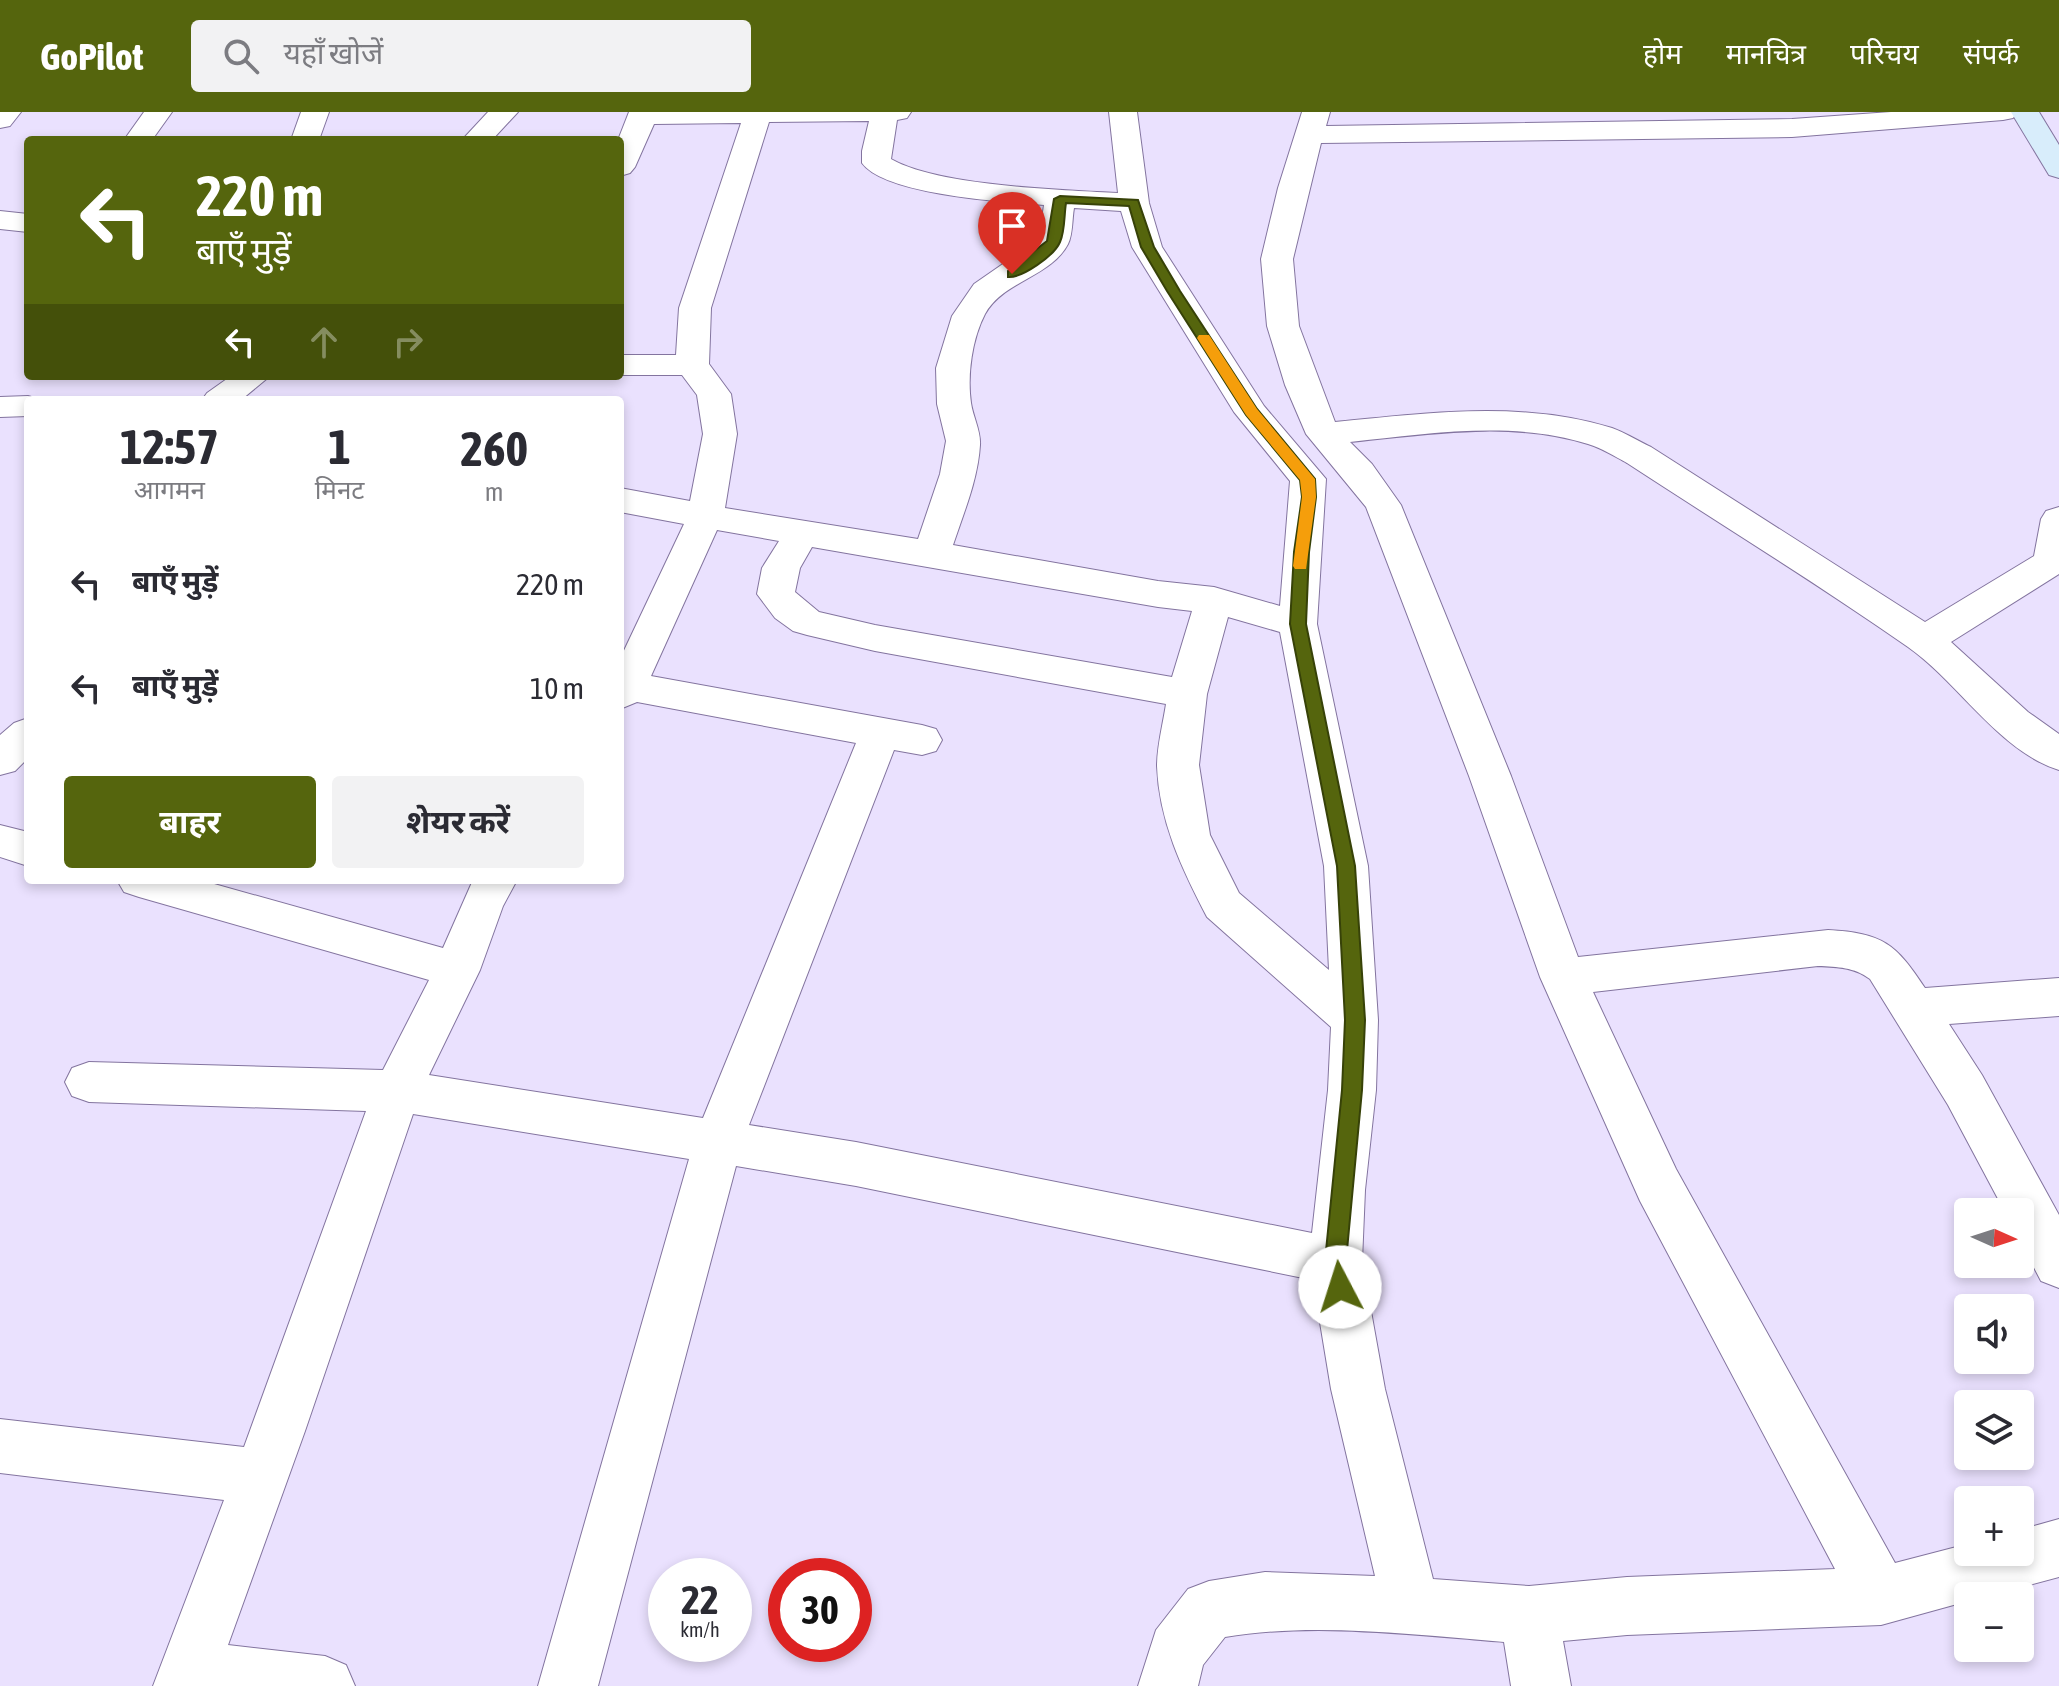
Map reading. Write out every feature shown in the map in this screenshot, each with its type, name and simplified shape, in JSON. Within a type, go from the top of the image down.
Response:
[{"type":"street","points":[[0,120],[7,112]]},
{"type":"street","points":[[141,136],[158,112]]},
{"type":"street","points":[[306,136],[315,112]]},
{"type":"street","points":[[480,136],[504,112]]},
{"type":"street","points":[[885,112],[876,151],[877,163],[891,173],[918,181],[1060,199],[1134,203]]},
{"type":"street","points":[[624,158],[644,114],[897,112]]},
{"type":"street","points":[[1123,112],[1134,203],[1147,247],[1251,412],[1308,479],[1298,624],[1346,866],[1355,1020],[1352,1090],[1336,1261],[1358,1389],[1411,1606]]},
{"type":"street","points":[[1881,1596],[1658,1185],[1563,977],[1490,776],[1383,505],[1359,472],[1323,434],[1302,385],[1283,326],[1277,259],[1312,123],[1792,128],[2003,112]]},
{"type":"street","points":[[2025,112],[2059,169]]},
{"type":"street","points":[[568,1686],[718,1142],[902,736],[624,690],[706,515],[720,434],[714,394],[692,365],[695,308],[758,113]]},
{"type":"street","points":[[932,553],[958,474],[963,441],[954,404],[953,368],[968,316],[985,291],[1039,256],[1054,242],[1060,199]]},
{"type":"street","points":[[0,220],[24,223]]},
{"type":"street","points":[[624,365],[692,365]]},
{"type":"street","points":[[225,396],[247,380]]},
{"type":"street","points":[[1323,434],[1477,421],[1547,423],[1602,436],[1639,455],[1925,640],[2014,722],[2059,755]]},
{"type":"street","points":[[1308,479],[1359,472]]},
{"type":"street","points":[[624,501],[1158,594],[1214,600],[1298,624]]},
{"type":"street","points":[[1925,640],[2055,563],[2059,519]]},
{"type":"street","points":[[802,533],[781,568],[776,594],[788,609],[807,622],[875,638],[1187,694]]},
{"type":"street","points":[[1214,600],[1187,694],[1178,765],[1189,835],[1223,905],[1355,1020]]},
{"type":"street","points":[[0,760],[24,737]]},
{"type":"street","points":[[0,841],[24,848]]},
{"type":"street","points":[[153,884],[457,970]]},
{"type":"street","points":[[325,1686],[186,1678],[261,1477],[397,1091],[457,970],[481,906],[493,884]]},
{"type":"street","points":[[1563,977],[1818,948],[1851,949],[1872,954],[1886,966],[1965,1090],[2059,1264]]},
{"type":"street","points":[[1912,1008],[2059,997]]},
{"type":"street","points":[[89,1082],[397,1091],[856,1164],[1336,1261]]},
{"type":"street","points":[[0,1446],[261,1477]]},
{"type":"street","points":[[1168,1686],[1177,1651],[1209,1610],[1265,1601],[1411,1606],[1529,1615],[1627,1606],[1881,1596],[2059,1548]]},
{"type":"street","points":[[1529,1615],[1541,1686]]},
{"type":"slow traffic","points":[[1204,338],[1251,412],[1308,479],[1309,497],[1301,566]]},
{"type":"route","points":[[1012,274],[1054,242],[1060,199],[1134,203],[1147,247],[1173,291],[1251,412],[1308,479],[1298,624],[1346,866],[1355,1020],[1352,1090],[1340,1190],[1336,1261],[1340,1287]]}]
